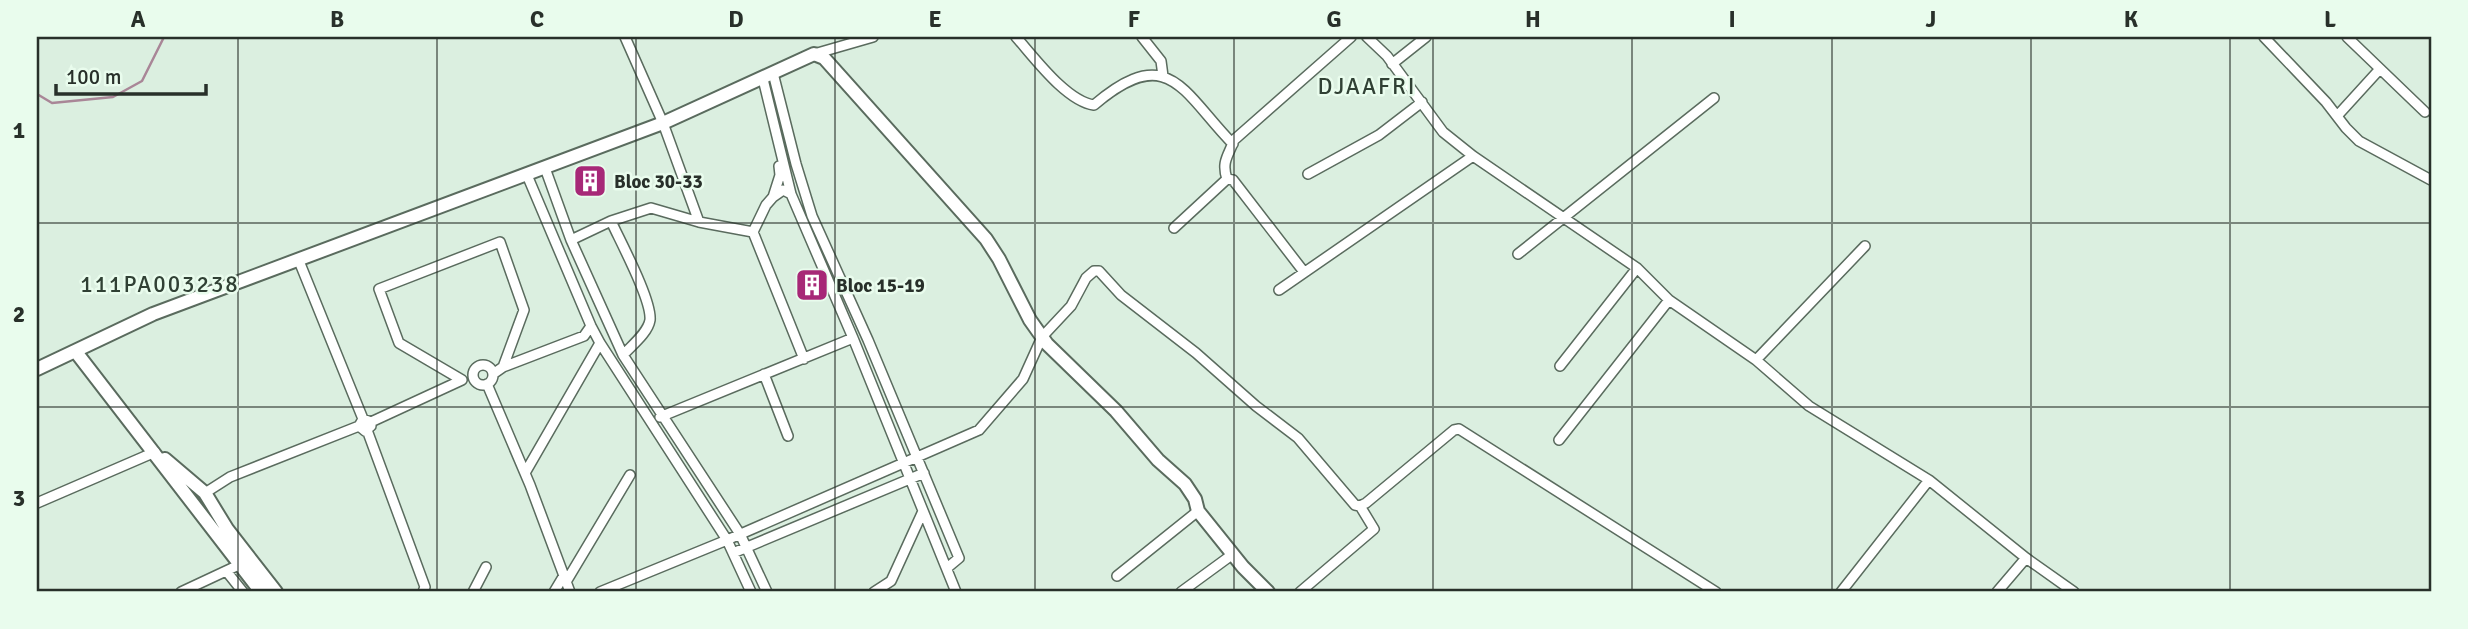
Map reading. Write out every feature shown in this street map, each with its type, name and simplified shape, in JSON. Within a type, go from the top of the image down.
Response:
[{"type":"street","points":[[625,37],[663,123],[699,222]]},
{"type":"street","points":[[37,369],[137,321],[663,123],[814,54],[873,37]]},
{"type":"street","points":[[1016,37],[1055,80],[1086,104],[1094,105],[1118,85],[1153,74],[1163,76],[1192,94],[1233,144]]},
{"type":"street","points":[[1142,37],[1161,61],[1163,76]]},
{"type":"street","points":[[1227,179],[1226,155],[1234,140],[1351,37]]},
{"type":"street","points":[[1367,37],[1392,64],[1444,132],[1473,156],[1637,268],[1669,300],[1756,360],[1809,406],[1929,480],[2026,558],[2074,592]]},
{"type":"street","points":[[1392,64],[1426,37]]},
{"type":"street","points":[[2264,37],[2360,141],[2431,180]]},
{"type":"street","points":[[2347,37],[2425,112]]},
{"type":"street","points":[[814,54],[824,58],[986,239],[1042,337],[1060,358],[1116,411],[1158,460],[1185,484],[1195,499],[1198,511],[1268,592]]},
{"type":"street","points":[[2338,115],[2379,70]]},
{"type":"street","points":[[768,76],[778,141],[791,194],[853,338],[956,592]]},
{"type":"street","points":[[768,76],[812,216],[959,558],[947,568]]},
{"type":"street","points":[[1518,254],[1714,98]]},
{"type":"street","points":[[1308,174],[1379,135],[1422,102]]},
{"type":"street","points":[[773,197],[780,175],[778,141]]},
{"type":"street","points":[[1279,290],[1473,156]]},
{"type":"street","points":[[545,168],[571,240],[623,355],[740,534],[766,592]]},
{"type":"street","points":[[527,175],[600,343],[727,540],[751,592]]},
{"type":"street","points":[[1174,228],[1227,179]]},
{"type":"street","points":[[1227,179],[1233,180],[1304,272]]},
{"type":"street","points":[[791,194],[783,190],[773,197],[766,205],[753,232],[804,359]]},
{"type":"street","points":[[571,240],[611,220],[651,208],[699,222],[753,232]]},
{"type":"street","points":[[611,220],[646,300],[650,321],[642,335],[623,355]]},
{"type":"street","points":[[462,380],[399,343],[379,289],[500,242],[521,295],[524,310],[502,367]]},
{"type":"street","points":[[1756,360],[1865,246]]},
{"type":"street","points":[[299,261],[365,424],[425,587],[423,592]]},
{"type":"street","points":[[1560,366],[1637,268]]},
{"type":"street","points":[[600,592],[727,540],[979,430],[1023,379],[1042,337],[1071,306],[1086,278],[1098,271],[1121,295],[1164,327],[1256,406],[1298,438],[1355,505],[1360,506],[1374,529],[1300,592]]},
{"type":"street","points":[[1559,440],[1669,300]]},
{"type":"street","points":[[493,373],[502,367],[584,336],[591,326]]},
{"type":"street","points":[[652,420],[853,338]]},
{"type":"street","points":[[525,474],[600,343]]},
{"type":"street","points":[[76,352],[157,454],[194,482],[207,496],[261,592]]},
{"type":"street","points":[[481,365],[490,368],[493,373],[492,380],[487,384],[481,384],[474,377],[474,371],[481,365]]},
{"type":"street","points":[[764,374],[788,436]]},
{"type":"street","points":[[196,509],[204,506],[207,496],[230,477],[365,424],[474,377]]},
{"type":"street","points":[[487,384],[570,592]]},
{"type":"street","points":[[1360,506],[1454,430],[1459,429],[1716,592]]},
{"type":"street","points":[[157,454],[161,465],[196,509],[276,592]]},
{"type":"street","points":[[37,503],[157,454]]},
{"type":"street","points":[[733,553],[923,473]]},
{"type":"street","points":[[554,592],[565,579],[630,475]]},
{"type":"street","points":[[1841,592],[1929,480]]},
{"type":"street","points":[[183,493],[194,482]]},
{"type":"street","points":[[874,592],[891,581],[923,511]]},
{"type":"street","points":[[1117,576],[1198,511]]},
{"type":"street","points":[[1181,592],[1233,554]]},
{"type":"street","points":[[1997,592],[2026,558]]},
{"type":"street","points":[[181,592],[227,572],[244,561]]},
{"type":"street","points":[[473,592],[486,567]]},
{"type":"street","points":[[227,572],[243,592]]},
{"type":"waterway","points":[[37,94],[52,103],[113,97],[142,81],[164,37]]},
{"type":"place","name":"Bloc 30-33","points":[[590,181]]},
{"type":"place","name":"Bloc 15-19","points":[[812,285]]},
{"type":"district","name":"DJAAFRI","points":[[1367,86]]},
{"type":"district","name":"111PA003238","points":[[160,284]]}]
